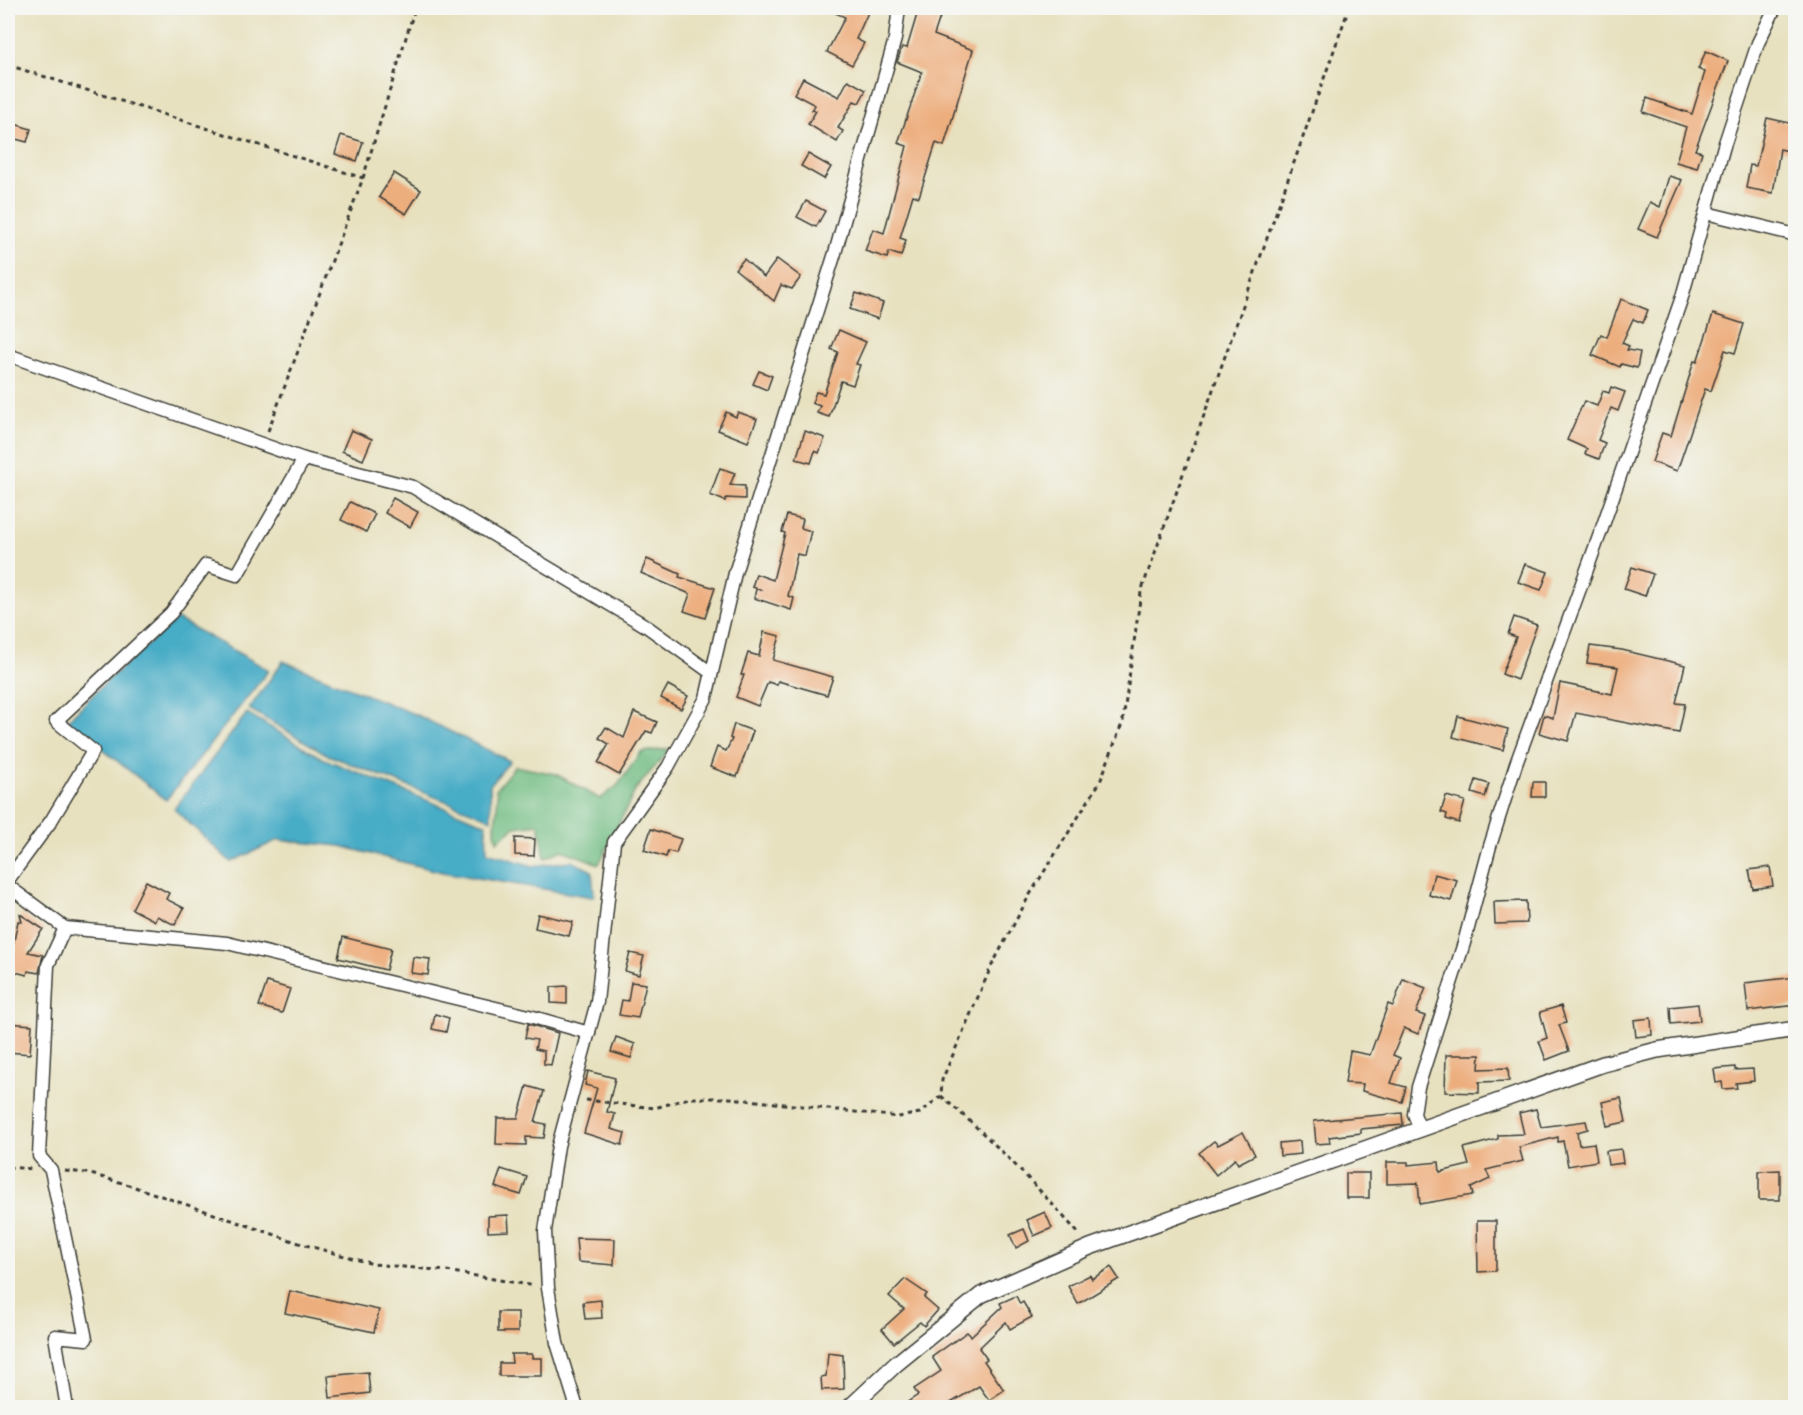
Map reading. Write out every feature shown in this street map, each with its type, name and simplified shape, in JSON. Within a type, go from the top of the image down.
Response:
[{"type":"street","points":[[577,1407],[557,1343],[548,1288],[545,1231],[558,1146],[597,1002],[614,842],[668,767],[706,698],[710,672],[735,573],[835,253],[895,39],[899,8]]},
{"type":"street","points":[[1420,1130],[1414,1114],[1418,1087],[1464,943],[1490,846],[1516,764],[1601,531],[1682,297],[1758,43],[1775,8]]},
{"type":"street","points":[[1706,213],[1796,235]]},
{"type":"street","points":[[8,355],[304,459],[413,487],[646,626],[710,672]]},
{"type":"street","points":[[8,880],[51,821],[93,751],[56,721],[171,613],[206,565],[237,575],[304,459]]},
{"type":"street","points":[[8,886],[65,928],[227,943],[533,1017],[589,1033]]},
{"type":"street","points":[[65,928],[48,965],[39,1155],[51,1170],[86,1339],[55,1336],[67,1407]]},
{"type":"street","points":[[849,1407],[896,1364],[981,1295],[1090,1247],[1603,1064],[1657,1050],[1796,1029]]},
{"type":"path","points":[[263,444],[363,178],[415,8]]},
{"type":"path","points":[[570,1099],[655,1107],[689,1098],[730,1098],[899,1117],[920,1113],[941,1096],[942,1080],[991,967],[1029,896],[1100,782],[1123,721],[1141,592],[1349,8]]},
{"type":"path","points":[[8,65],[363,178]]},
{"type":"path","points":[[941,1096],[1033,1181],[1090,1247]]},
{"type":"path","points":[[8,1167],[87,1173],[302,1244],[373,1264],[446,1271],[548,1288]]},
{"type":"green space","points":[[670,749],[636,789],[599,864],[562,850],[545,858],[539,824],[515,827],[497,841],[495,834],[496,789],[515,766],[556,774],[600,799],[618,785],[641,752]]},
{"type":"water","points":[[177,619],[269,670],[166,800],[67,721],[108,680]]},
{"type":"water","points":[[283,661],[419,716],[510,761],[490,785],[491,819],[328,755],[249,709]]},
{"type":"water","points":[[247,713],[322,758],[486,824],[487,852],[533,866],[572,861],[592,871],[594,894],[592,897],[442,872],[340,846],[278,840],[231,862],[174,809]]},
{"type":"building","points":[[824,8],[870,8],[856,39],[864,43],[852,65],[827,52],[845,17]]},
{"type":"building","points":[[918,11],[940,17],[934,35],[973,50],[944,146],[936,143],[919,197],[913,195],[900,238],[906,240],[901,256],[889,252],[887,258],[865,251],[873,229],[884,233],[907,146],[898,143],[922,72],[897,62],[902,47],[907,48]]},
{"type":"building","points":[[1706,51],[1728,61],[1695,150],[1702,152],[1697,168],[1676,162],[1686,127],[1643,112],[1647,98],[1692,114],[1705,72],[1698,69]]},
{"type":"building","points":[[803,78],[839,97],[848,80],[866,90],[859,103],[854,101],[838,128],[843,131],[837,142],[808,124],[816,111],[812,110],[815,105],[794,94]]},
{"type":"building","points":[[1767,118],[1794,124],[1788,151],[1780,149],[1773,193],[1746,188],[1750,165],[1756,166]]},
{"type":"building","points":[[8,122],[31,129],[27,142],[8,137]]},
{"type":"building","points":[[341,135],[363,142],[357,161],[335,154]]},
{"type":"building","points":[[808,154],[831,167],[824,179],[801,166]]},
{"type":"building","points":[[394,173],[421,190],[406,214],[379,197]]},
{"type":"building","points":[[1669,176],[1682,180],[1657,237],[1638,229],[1650,202],[1660,207]]},
{"type":"building","points":[[806,201],[825,211],[816,227],[797,217]]},
{"type":"building","points":[[744,259],[764,277],[777,259],[801,277],[792,289],[781,285],[774,301],[735,269]]},
{"type":"building","points":[[856,293],[883,303],[878,319],[850,309]]},
{"type":"building","points":[[1621,299],[1648,310],[1643,323],[1633,319],[1622,343],[1629,346],[1627,350],[1640,352],[1637,368],[1621,364],[1620,367],[1592,355],[1601,334],[1607,337]]},
{"type":"building","points":[[1713,314],[1744,324],[1735,353],[1725,350],[1711,391],[1705,389],[1677,471],[1652,462],[1662,433],[1671,436],[1694,361],[1697,362]]},
{"type":"building","points":[[839,330],[866,342],[856,364],[860,365],[853,385],[841,381],[829,417],[817,413],[820,406],[812,403],[816,392],[824,394],[838,352],[831,349]]},
{"type":"building","points":[[759,371],[772,376],[767,390],[753,384]]},
{"type":"building","points":[[1611,387],[1625,392],[1618,411],[1611,408],[1598,440],[1605,443],[1599,459],[1585,454],[1587,449],[1567,440],[1584,401],[1597,406],[1603,391],[1609,393]]},
{"type":"building","points":[[726,412],[736,417],[738,412],[757,419],[748,442],[718,430]]},
{"type":"building","points":[[351,430],[372,439],[363,460],[342,451]]},
{"type":"building","points":[[805,431],[825,438],[819,453],[815,451],[811,463],[796,459]]},
{"type":"building","points":[[720,468],[735,473],[730,485],[745,486],[745,499],[726,498],[725,501],[710,495]]},
{"type":"building","points":[[393,498],[418,512],[410,527],[385,513]]},
{"type":"building","points":[[350,502],[375,514],[366,532],[341,520]]},
{"type":"building","points":[[787,515],[803,519],[801,528],[811,531],[805,556],[797,554],[788,596],[794,598],[791,610],[754,598],[756,589],[762,590],[752,587],[756,574],[773,580],[785,533],[782,532]]},
{"type":"building","points":[[647,559],[680,574],[679,577],[715,588],[705,618],[684,611],[690,594],[641,573]]},
{"type":"building","points":[[1525,564],[1548,572],[1541,590],[1518,582]]},
{"type":"building","points":[[1632,567],[1653,574],[1645,596],[1624,589]]},
{"type":"building","points":[[1514,617],[1537,625],[1517,680],[1502,674],[1516,637],[1508,634]]},
{"type":"building","points":[[764,632],[780,636],[773,660],[833,677],[827,695],[778,681],[777,685],[768,682],[758,706],[736,697],[744,675],[741,675],[748,653],[759,656]]},
{"type":"building","points":[[1590,646],[1622,650],[1685,665],[1676,703],[1685,704],[1679,733],[1576,713],[1568,741],[1539,733],[1544,715],[1553,718],[1560,683],[1612,694],[1618,667],[1587,663]]},
{"type":"building","points":[[668,685],[688,696],[681,709],[661,698]]},
{"type":"building","points":[[634,712],[657,722],[652,733],[646,731],[619,775],[598,763],[609,744],[599,738],[606,727],[624,738]]},
{"type":"building","points":[[1458,716],[1508,729],[1503,750],[1453,737]]},
{"type":"building","points":[[734,724],[753,731],[737,777],[710,767],[717,747],[726,751],[732,739],[730,738]]},
{"type":"building","points":[[1476,780],[1489,784],[1485,797],[1472,793]]},
{"type":"building","points":[[1533,782],[1545,782],[1545,797],[1532,797]]},
{"type":"building","points":[[1446,796],[1465,801],[1459,823],[1446,819],[1447,814],[1441,812]]},
{"type":"building","points":[[651,829],[681,839],[676,853],[668,851],[666,857],[644,850]]},
{"type":"building","points":[[515,838],[535,839],[534,856],[515,855]]},
{"type":"building","points":[[1770,867],[1773,886],[1753,889],[1749,870]]},
{"type":"building","points":[[1434,874],[1457,880],[1451,901],[1429,895]]},
{"type":"building","points":[[146,881],[169,893],[166,899],[184,908],[175,925],[157,916],[155,921],[132,909]]},
{"type":"building","points":[[1526,901],[1527,923],[1495,924],[1494,902]]},
{"type":"building","points":[[20,914],[43,929],[28,952],[43,955],[39,973],[28,971],[27,975],[8,970],[18,921],[22,922]]},
{"type":"building","points":[[538,914],[573,922],[569,936],[535,928]]},
{"type":"building","points":[[343,937],[391,949],[386,970],[338,958]]},
{"type":"building","points":[[630,953],[644,956],[639,975],[625,971]]},
{"type":"building","points":[[413,957],[430,959],[428,975],[411,973]]},
{"type":"building","points":[[1796,977],[1796,1005],[1748,1011],[1745,983]]},
{"type":"building","points":[[1403,979],[1426,988],[1416,1013],[1425,1016],[1418,1034],[1404,1028],[1393,1055],[1400,1058],[1391,1083],[1406,1087],[1402,1102],[1362,1091],[1363,1084],[1345,1083],[1350,1051],[1370,1055],[1388,1004],[1393,1006]]},
{"type":"building","points":[[267,982],[290,989],[282,1013],[259,1006]]},
{"type":"building","points":[[631,982],[646,984],[638,1018],[619,1015],[622,1000],[628,1001]]},
{"type":"building","points":[[567,986],[567,1004],[551,1003],[551,987]]},
{"type":"building","points":[[1698,1004],[1700,1021],[1671,1024],[1670,1007]]},
{"type":"building","points":[[1561,1006],[1566,1023],[1559,1025],[1569,1051],[1546,1060],[1539,1041],[1547,1038],[1540,1012]]},
{"type":"building","points":[[435,1014],[449,1018],[446,1032],[432,1029]]},
{"type":"building","points":[[1651,1018],[1652,1035],[1636,1037],[1634,1020]]},
{"type":"building","points":[[8,1023],[32,1025],[30,1054],[8,1052]]},
{"type":"building","points":[[528,1024],[558,1033],[551,1065],[544,1064],[544,1051],[535,1049],[537,1040],[525,1038]]},
{"type":"building","points":[[616,1037],[635,1044],[631,1058],[611,1052]]},
{"type":"building","points":[[1446,1055],[1480,1055],[1479,1069],[1508,1068],[1509,1081],[1479,1082],[1479,1093],[1445,1092]]},
{"type":"building","points":[[1735,1067],[1735,1070],[1753,1069],[1754,1081],[1736,1083],[1737,1088],[1723,1089],[1722,1082],[1716,1083],[1714,1069]]},
{"type":"building","points":[[588,1071],[615,1078],[607,1112],[615,1114],[611,1129],[625,1133],[622,1145],[584,1133],[597,1088],[585,1085]]},
{"type":"building","points":[[527,1086],[544,1091],[535,1122],[546,1124],[544,1138],[526,1137],[526,1145],[496,1144],[497,1118],[518,1118]]},
{"type":"building","points":[[1621,1098],[1626,1122],[1607,1126],[1602,1102]]},
{"type":"building","points":[[1536,1109],[1541,1127],[1586,1121],[1588,1129],[1577,1132],[1579,1145],[1594,1143],[1597,1161],[1568,1166],[1563,1141],[1558,1142],[1558,1137],[1519,1147],[1523,1161],[1486,1170],[1490,1179],[1471,1188],[1473,1195],[1420,1204],[1418,1183],[1387,1184],[1387,1162],[1408,1162],[1408,1165],[1439,1162],[1440,1172],[1469,1165],[1464,1148],[1498,1139],[1498,1135],[1524,1134],[1519,1113]]},
{"type":"building","points":[[1402,1113],[1403,1125],[1361,1129],[1361,1133],[1329,1137],[1330,1143],[1316,1144],[1314,1121]]},
{"type":"building","points":[[1243,1132],[1255,1155],[1238,1164],[1235,1159],[1216,1175],[1199,1153],[1214,1141],[1218,1145]]},
{"type":"building","points":[[1300,1141],[1301,1154],[1280,1156],[1279,1143]]},
{"type":"building","points":[[1621,1149],[1623,1163],[1608,1165],[1606,1151]]},
{"type":"building","points":[[501,1169],[527,1177],[521,1195],[495,1187]]},
{"type":"building","points":[[1780,1170],[1780,1200],[1759,1200],[1759,1171]]},
{"type":"building","points":[[1346,1173],[1369,1173],[1369,1198],[1346,1198]]},
{"type":"building","points":[[1045,1212],[1052,1228],[1034,1236],[1027,1220]]},
{"type":"building","points":[[508,1215],[509,1231],[488,1232],[488,1216]]},
{"type":"building","points":[[1477,1221],[1496,1221],[1496,1271],[1478,1272]]},
{"type":"building","points":[[1024,1229],[1029,1241],[1016,1248],[1010,1235]]},
{"type":"building","points":[[576,1238],[615,1239],[614,1265],[578,1262]]},
{"type":"building","points":[[1111,1267],[1119,1279],[1078,1304],[1068,1286],[1090,1275],[1092,1279]]},
{"type":"building","points":[[905,1279],[927,1294],[924,1298],[938,1310],[924,1326],[920,1322],[894,1343],[882,1329],[904,1309],[889,1296]]},
{"type":"building","points":[[290,1291],[379,1310],[374,1332],[285,1313]]},
{"type":"building","points":[[1016,1296],[1020,1304],[1023,1302],[1032,1317],[1010,1329],[1006,1322],[979,1348],[987,1359],[984,1361],[1004,1390],[989,1400],[979,1386],[944,1407],[900,1407],[918,1395],[914,1389],[941,1371],[932,1357],[967,1332],[971,1336],[1002,1307],[1000,1303]]},
{"type":"building","points":[[601,1300],[602,1318],[585,1319],[583,1302]]},
{"type":"building","points":[[498,1312],[518,1312],[518,1332],[498,1332]]},
{"type":"building","points":[[828,1353],[843,1355],[844,1389],[822,1390],[821,1377],[826,1376]]},
{"type":"building","points":[[511,1354],[532,1354],[532,1358],[542,1358],[542,1376],[499,1376],[499,1363],[512,1363]]},
{"type":"building","points":[[368,1372],[370,1393],[330,1398],[328,1376]]}]
